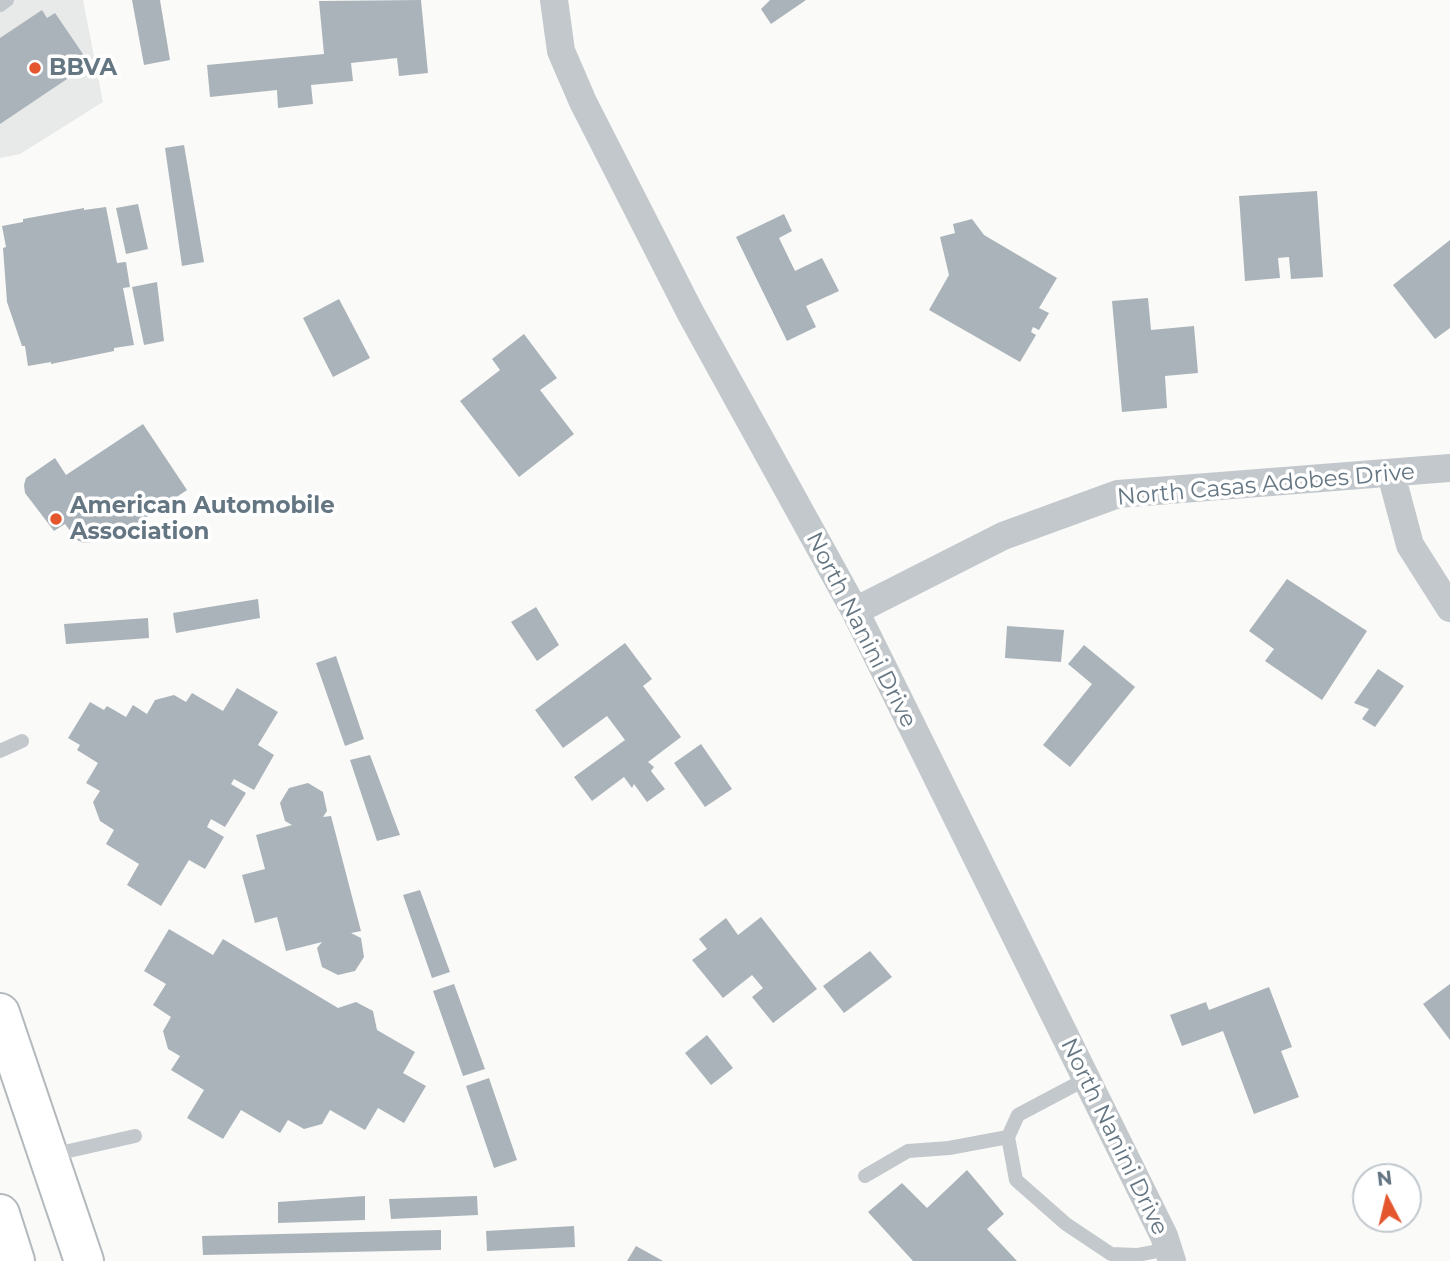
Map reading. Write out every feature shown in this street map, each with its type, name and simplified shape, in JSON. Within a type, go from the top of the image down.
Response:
[{"type":"highway","points":[[0,1013],[84,1261]]},
{"type":"highway","points":[[0,1214],[15,1261]]},
{"type":"street","name":"North Nanini Drive","points":[[554,0],[562,51],[583,102],[690,312],[855,611],[1164,1236],[1170,1255]]},
{"type":"street","name":"North Casas Adobes Drive","points":[[855,611],[1003,536],[1118,494],[1450,468]]},
{"type":"street","points":[[1391,474],[1410,545],[1450,607]]},
{"type":"lane","points":[[0,5],[7,0]]},
{"type":"lane","points":[[0,751],[22,741]]},
{"type":"lane","points":[[1086,1079],[1018,1115],[1009,1137],[1016,1180],[1066,1223],[1111,1254],[1170,1255]]},
{"type":"lane","points":[[48,1156],[135,1136]]},
{"type":"lane","points":[[865,1176],[908,1151],[949,1149],[1009,1137]]},
{"type":"shaded area","points":[[0,0],[83,0],[103,102],[20,154],[0,158]]},
{"type":"building","points":[[132,0],[160,0],[170,60],[144,65]]},
{"type":"building","points":[[421,0],[428,73],[399,76],[397,58],[351,63],[353,81],[311,85],[313,104],[278,108],[277,90],[210,97],[207,65],[324,54],[319,1]]},
{"type":"building","points":[[770,0],[806,0],[771,24],[761,9]]},
{"type":"building","name":"BBVA","points":[[42,10],[47,18],[55,13],[85,57],[63,72],[67,79],[0,124],[0,38]]},
{"type":"building","points":[[184,145],[204,262],[182,266],[165,148]]},
{"type":"building","points":[[1317,191],[1323,277],[1291,279],[1289,257],[1278,258],[1280,278],[1245,281],[1239,196]]},
{"type":"building","points":[[138,204],[148,249],[126,254],[116,208]]},
{"type":"building","points":[[106,207],[117,263],[126,262],[130,287],[123,288],[134,345],[51,364],[28,366],[25,346],[22,346],[7,302],[3,248],[6,247],[2,226],[23,222],[23,219],[84,208]]},
{"type":"building","points":[[784,214],[792,231],[779,238],[795,271],[822,258],[839,291],[806,306],[816,327],[787,341],[736,237]]},
{"type":"building","points":[[972,219],[984,235],[1057,278],[1039,308],[1049,313],[1039,330],[1033,327],[1031,332],[1036,335],[1020,362],[929,310],[949,275],[940,237],[955,233],[953,224]]},
{"type":"building","points":[[1450,240],[1450,328],[1435,339],[1393,285]]},
{"type":"building","points":[[157,282],[164,341],[144,345],[132,287]]},
{"type":"building","points":[[1148,298],[1151,330],[1194,326],[1198,373],[1165,376],[1167,408],[1122,412],[1112,301]]},
{"type":"building","points":[[339,299],[370,358],[333,377],[303,318]]},
{"type":"building","points":[[524,334],[557,378],[540,390],[574,434],[519,477],[460,401],[500,370],[492,359]]},
{"type":"building","points":[[143,424],[187,490],[114,539],[109,531],[94,542],[84,543],[77,540],[65,524],[54,531],[25,493],[26,478],[55,458],[66,475]]},
{"type":"building","points":[[1287,579],[1367,631],[1322,700],[1265,661],[1274,649],[1249,631]]},
{"type":"building","points":[[258,599],[260,618],[176,633],[173,613]]},
{"type":"building","points":[[536,607],[559,645],[537,661],[511,622]]},
{"type":"building","points":[[148,618],[149,638],[66,644],[64,624]]},
{"type":"building","points":[[1007,626],[1064,630],[1061,662],[1005,658]]},
{"type":"building","points":[[625,643],[652,679],[643,686],[681,737],[648,762],[654,767],[651,771],[665,789],[647,802],[634,784],[632,788],[624,777],[592,801],[574,777],[625,740],[607,716],[563,748],[535,710]]},
{"type":"building","points":[[1084,645],[1135,687],[1070,767],[1043,745],[1092,684],[1068,664]]},
{"type":"building","points":[[336,656],[364,739],[345,746],[316,663]]},
{"type":"building","points":[[1378,669],[1404,686],[1375,727],[1362,719],[1369,709],[1354,703]]},
{"type":"building","points":[[237,688],[278,712],[258,745],[274,755],[254,790],[234,779],[231,784],[246,793],[225,827],[211,819],[207,827],[224,837],[205,869],[189,860],[161,906],[127,885],[139,864],[106,844],[114,830],[100,821],[93,802],[100,791],[86,783],[98,763],[77,750],[80,745],[68,738],[90,702],[104,710],[107,706],[126,717],[133,705],[147,714],[155,700],[174,695],[186,702],[192,693],[223,711]]},
{"type":"building","points":[[701,744],[732,789],[705,807],[674,763]]},
{"type":"building","points":[[370,755],[400,835],[377,841],[350,760]]},
{"type":"building","points":[[308,783],[323,792],[327,811],[323,817],[331,816],[361,931],[351,933],[361,938],[364,957],[355,971],[338,975],[322,967],[317,948],[322,942],[286,951],[277,917],[255,923],[242,875],[265,869],[256,835],[292,825],[285,821],[280,803],[289,788]]},
{"type":"building","points":[[420,890],[450,972],[432,978],[403,895]]},
{"type":"building","points":[[761,917],[817,989],[773,1023],[752,997],[763,988],[752,975],[723,998],[692,960],[707,949],[699,939],[726,918],[738,935]]},
{"type":"building","points":[[169,929],[213,955],[223,939],[338,1008],[356,1002],[373,1011],[377,1030],[415,1052],[403,1073],[426,1086],[404,1123],[378,1108],[365,1130],[330,1110],[322,1124],[304,1129],[288,1120],[280,1133],[241,1110],[223,1139],[187,1118],[204,1090],[171,1070],[180,1056],[168,1049],[163,1031],[171,1017],[153,1005],[166,984],[144,971]]},
{"type":"building","points":[[870,951],[892,977],[844,1013],[823,986]]},
{"type":"building","points":[[454,984],[485,1069],[463,1076],[433,991]]},
{"type":"building","points":[[1450,984],[1450,1040],[1423,1004]]},
{"type":"building","points":[[1269,987],[1292,1047],[1281,1051],[1299,1097],[1254,1114],[1223,1031],[1182,1046],[1170,1015],[1206,1002],[1209,1010]]},
{"type":"building","points":[[707,1035],[733,1068],[711,1085],[685,1053]]},
{"type":"building","points":[[489,1078],[517,1160],[494,1168],[466,1086]]},
{"type":"building","points":[[967,1170],[1004,1214],[987,1229],[1017,1261],[913,1261],[868,1212],[902,1183],[927,1208]]},
{"type":"building","points":[[365,1196],[365,1220],[278,1223],[278,1202]]},
{"type":"building","points":[[477,1196],[478,1215],[391,1219],[389,1199]]},
{"type":"building","points":[[574,1226],[575,1247],[487,1251],[486,1231]]},
{"type":"building","points":[[441,1230],[441,1250],[203,1255],[202,1236]]},
{"type":"building","points":[[636,1246],[663,1261],[627,1261]]},
{"type":"place","name":"BBVA","points":[[35,68]]},
{"type":"place","name":"American Automobile Association","points":[[56,519]]}]
